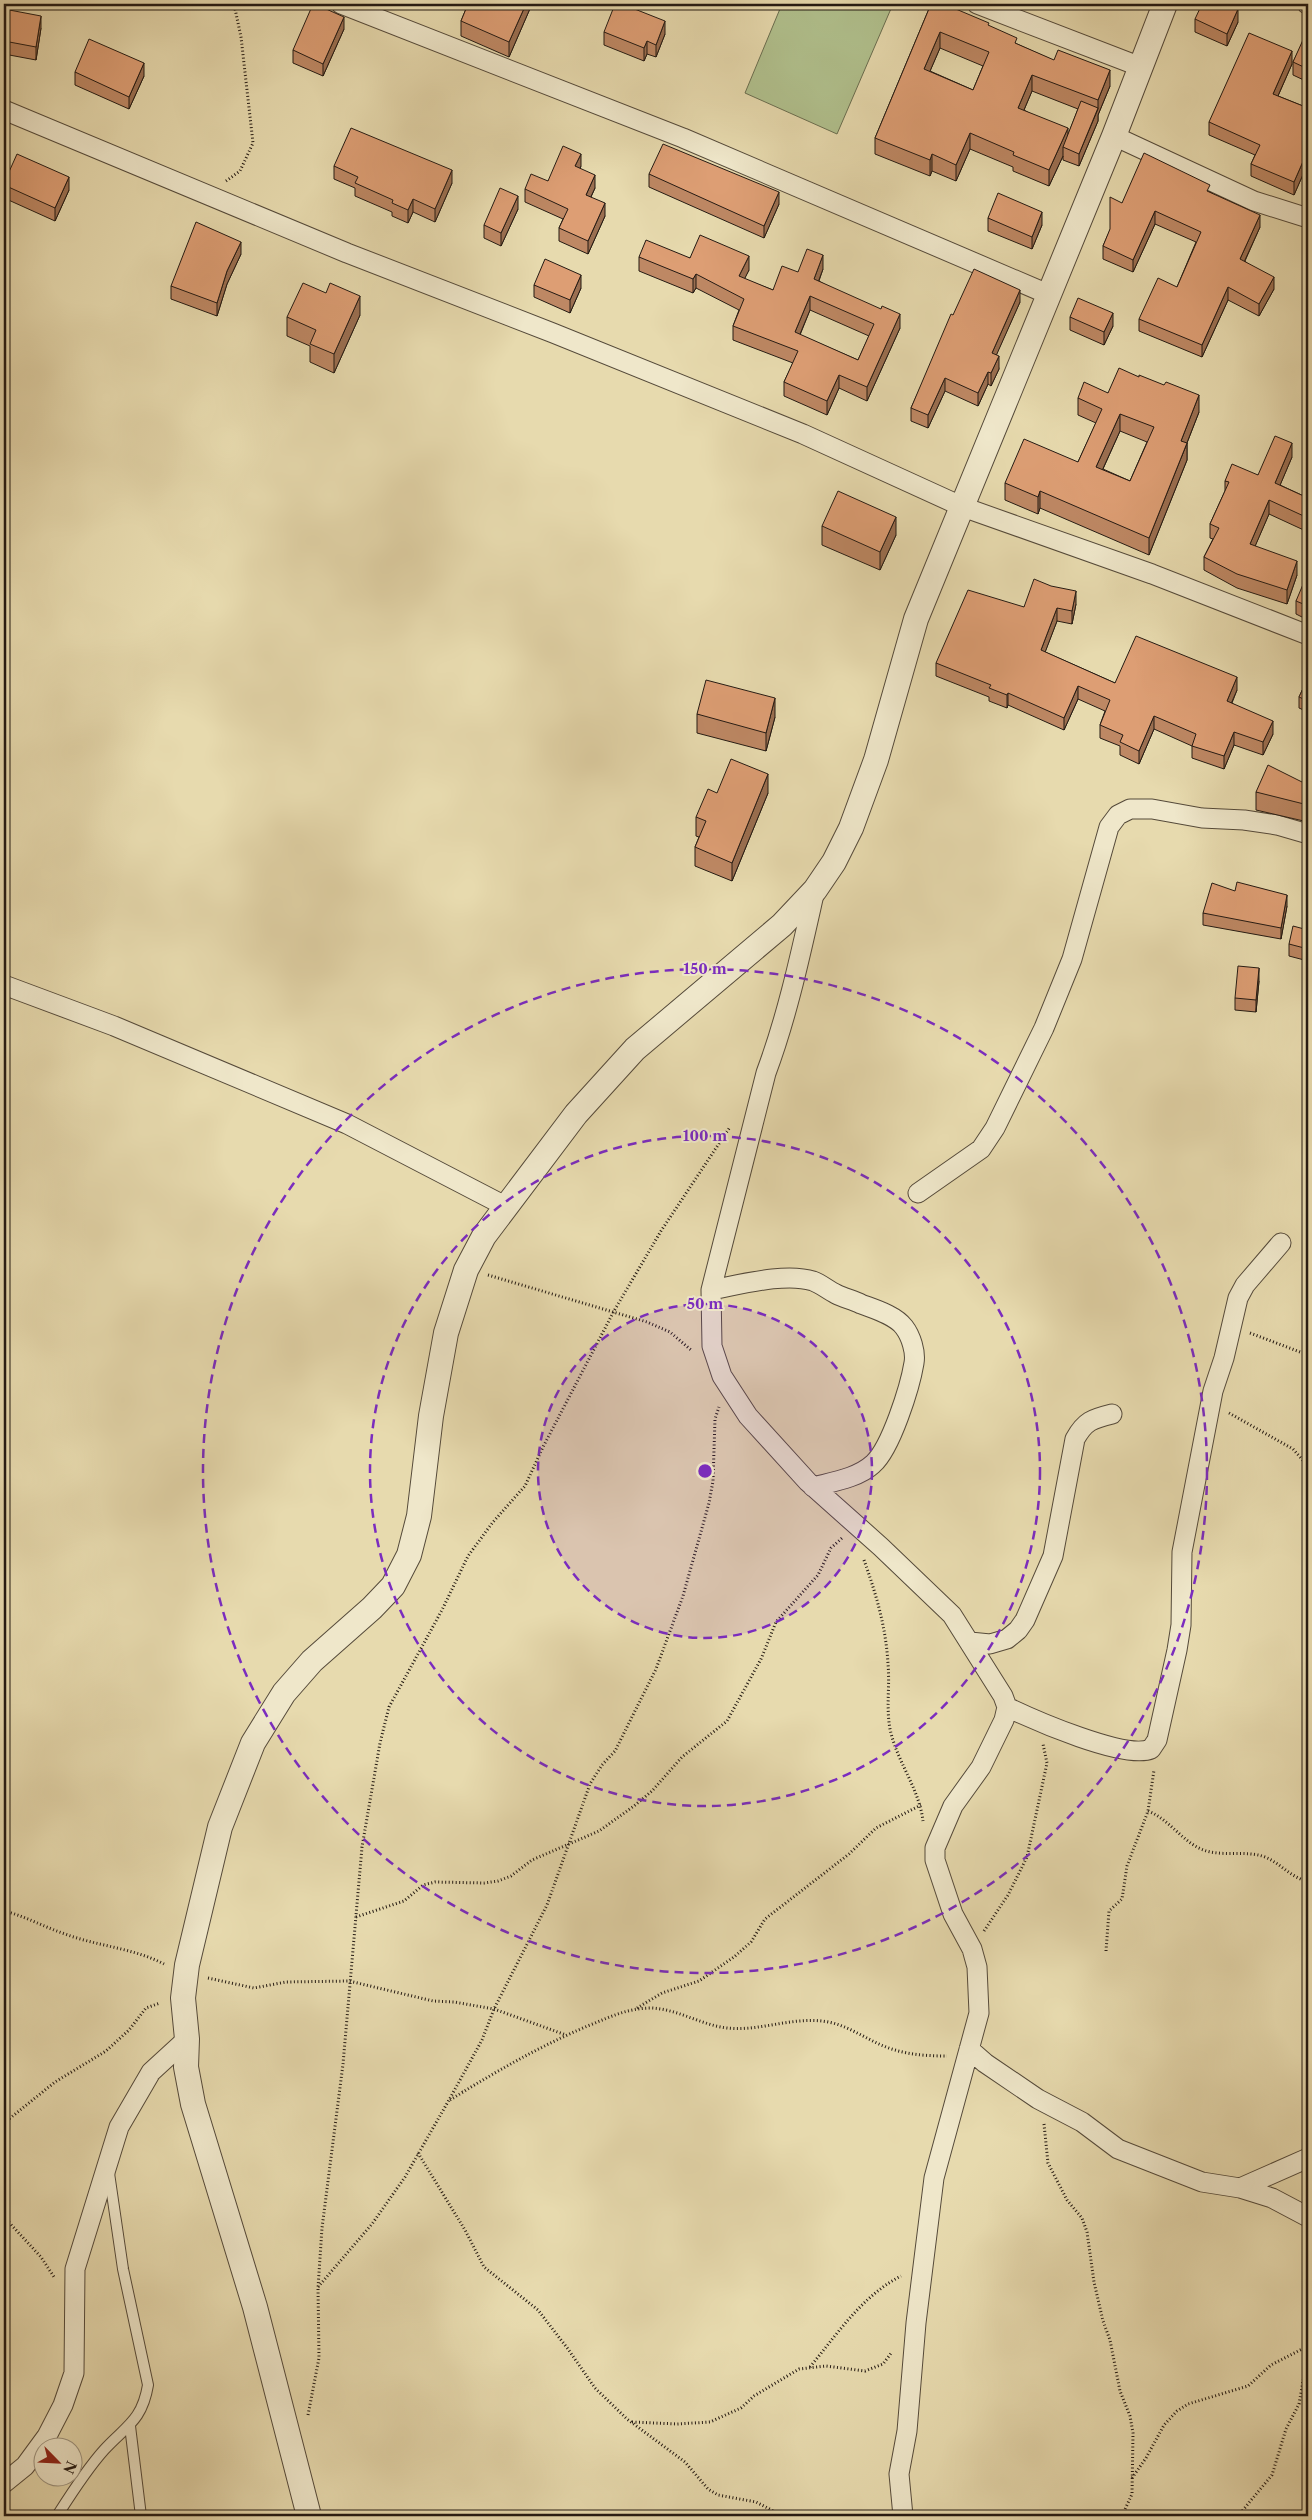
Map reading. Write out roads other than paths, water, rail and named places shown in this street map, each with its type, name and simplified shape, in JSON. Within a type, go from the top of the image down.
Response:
[{"type":"street","points":[[341,4],[683,138],[1050,295]]},
{"type":"street","points":[[977,4],[1141,67]]},
{"type":"street","points":[[309,2516],[255,2307],[193,2104],[186,2066],[187,2038],[184,1986],[220,1827],[253,1743],[284,1693],[312,1661],[394,1586],[409,1555],[419,1516],[431,1416],[446,1333],[466,1270],[484,1236],[576,1114],[635,1049],[782,925],[815,890],[834,862],[851,828],[876,760],[916,619],[964,507],[1050,295],[1165,4]]},
{"type":"street","points":[[4,110],[198,192],[803,434],[964,507],[1152,574],[1308,635]]},
{"type":"street","points":[[1114,136],[1254,202],[1308,218]]},
{"type":"street","points":[[918,1193],[981,1149],[995,1128],[1044,1028],[1072,959],[1106,835],[1109,826],[1118,815],[1130,810],[1152,809],[1202,818],[1244,820],[1277,825],[1308,834]]},
{"type":"street","points":[[815,890],[800,958],[778,1041],[766,1073],[711,1290],[712,1346],[726,1384],[748,1416],[850,1524],[952,1615],[1007,1706],[1038,1722],[1136,1752],[1151,1749],[1154,1744],[1177,1650],[1181,1625],[1182,1552],[1210,1405],[1238,1298],[1245,1285],[1281,1243]]},
{"type":"street","points":[[4,985],[114,1026],[346,1124],[505,1206]]},
{"type":"street","points":[[711,1290],[753,1282],[796,1278],[813,1281],[836,1294],[892,1318],[903,1326],[912,1341],[914,1362],[894,1429],[884,1449],[873,1464],[860,1472],[838,1481],[813,1487]]},
{"type":"street","points":[[970,1642],[990,1644],[1007,1639],[1026,1620],[1053,1556],[1075,1439],[1083,1425],[1096,1418],[1112,1414]]},
{"type":"street","points":[[903,2516],[899,2474],[907,2430],[914,2347],[934,2178],[979,2014],[977,1967],[972,1949],[954,1914],[935,1860],[940,1835],[954,1806],[981,1767],[1004,1720],[1007,1706]]},
{"type":"street","points":[[4,2483],[25,2466],[47,2436],[63,2405],[74,2373],[73,2310],[75,2269],[119,2127],[151,2072],[187,2038]]},
{"type":"street","points":[[968,2052],[1038,2099],[1082,2122],[1118,2148],[1202,2182],[1240,2188],[1272,2198],[1308,2217]]},
{"type":"street","points":[[1240,2188],[1308,2158]]},
{"type":"lane","points":[[57,2516],[104,2450],[130,2426],[145,2404],[148,2385],[123,2269],[108,2162]]},
{"type":"lane","points":[[130,2426],[141,2516]]}]
